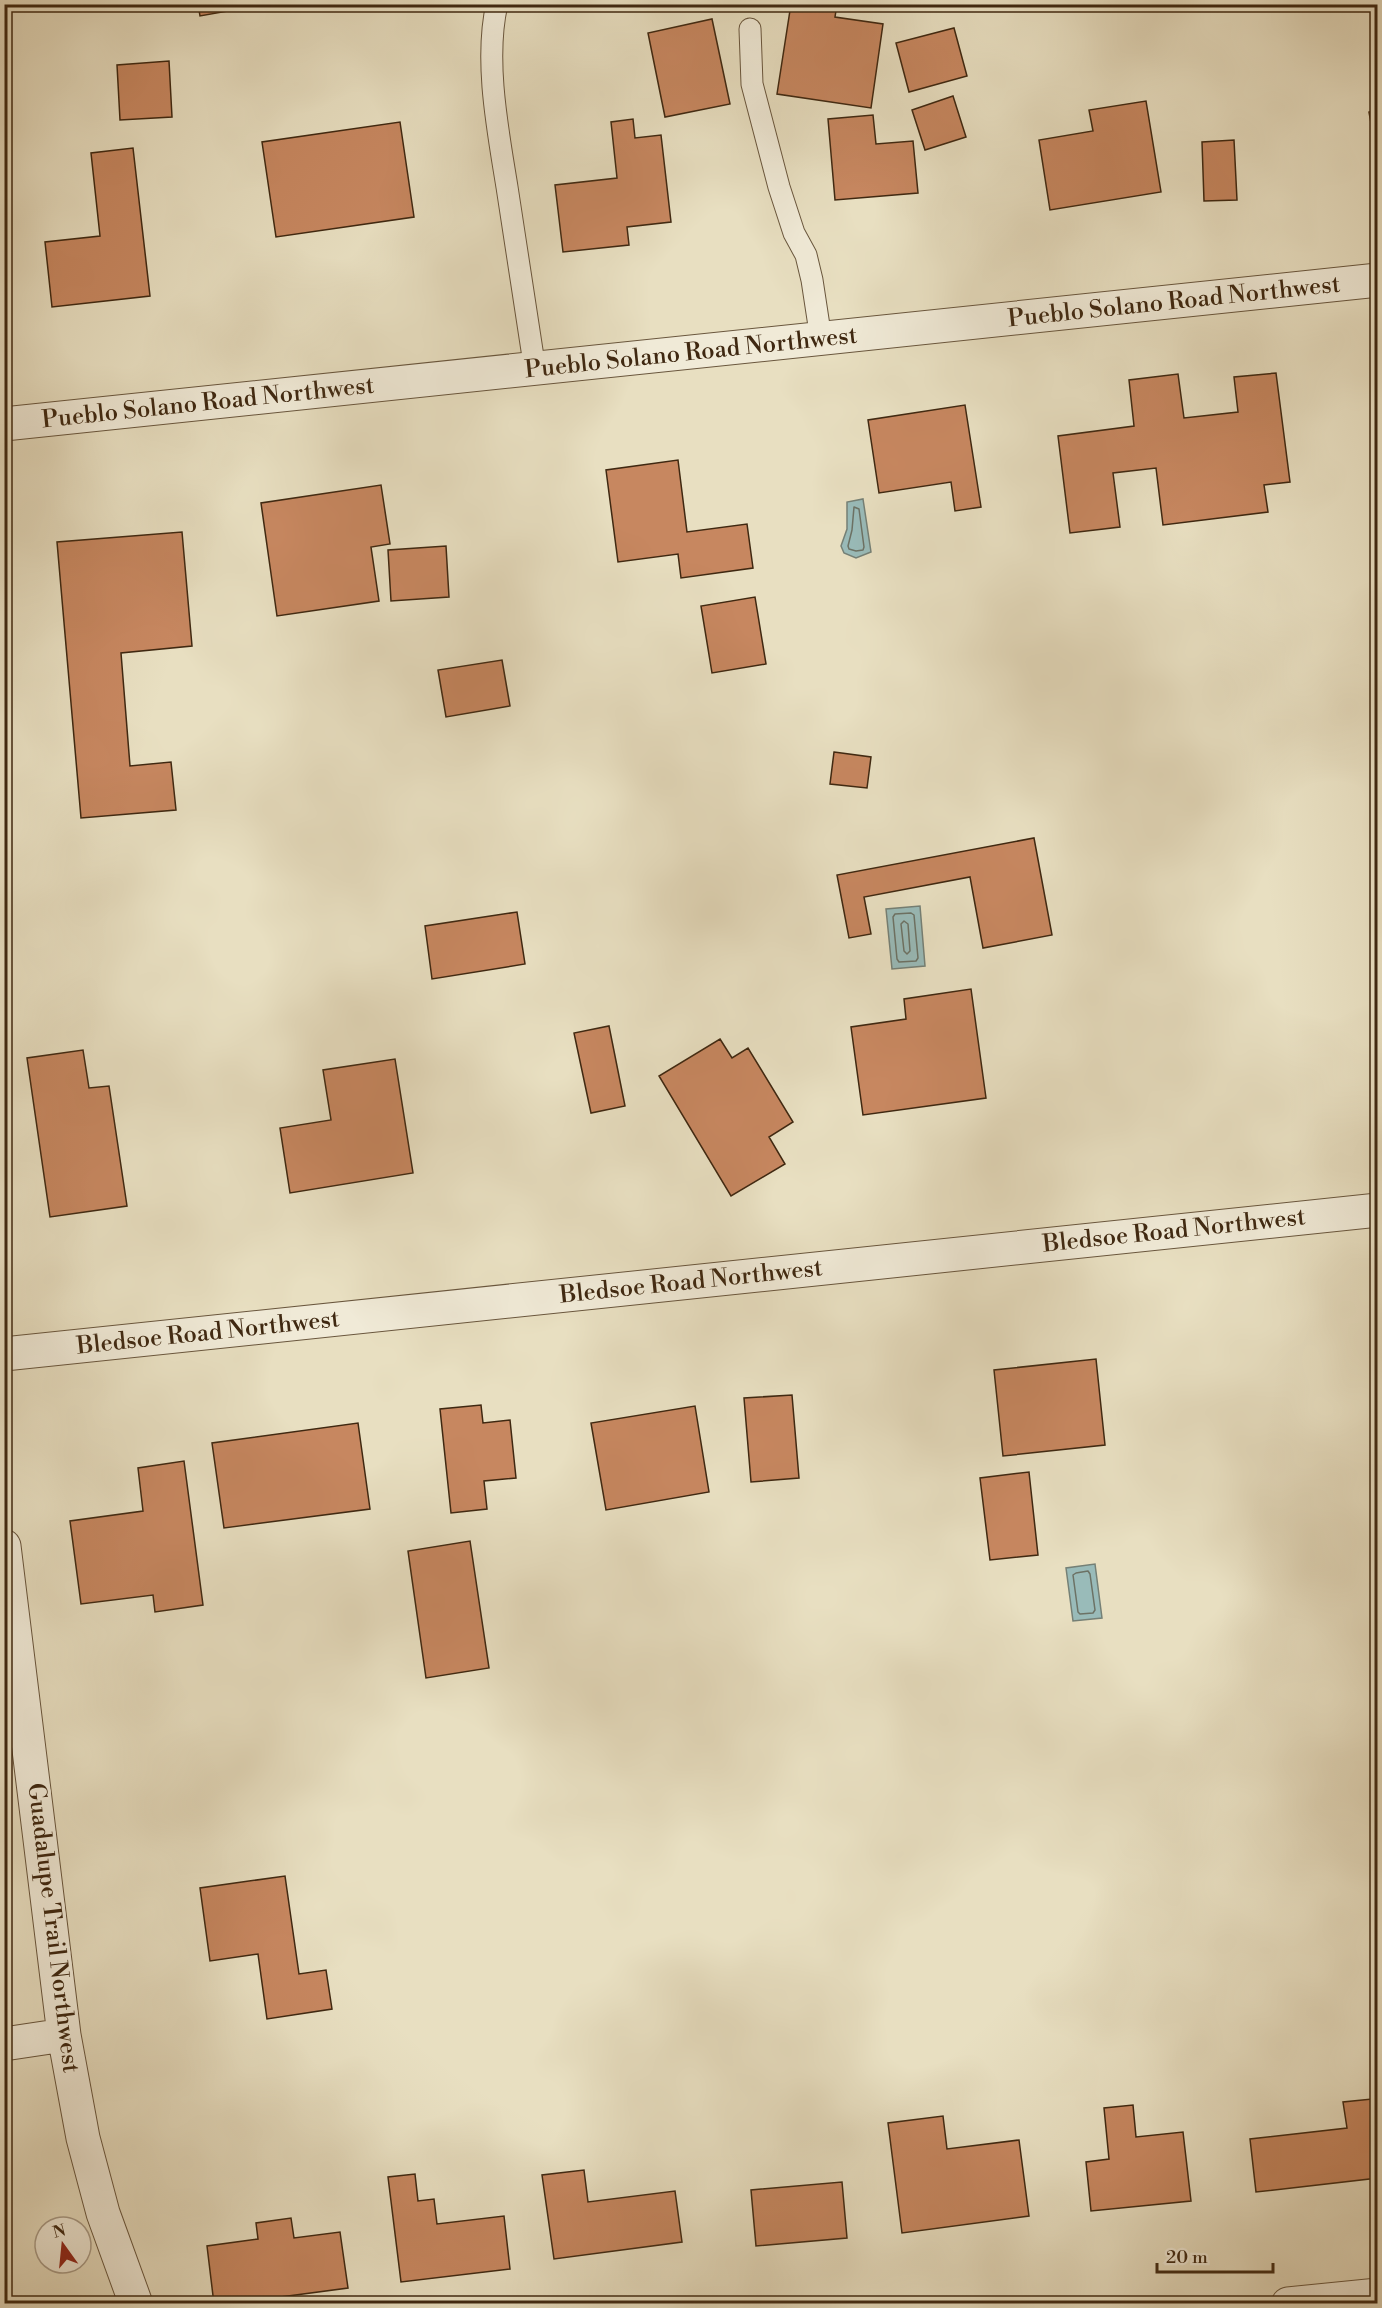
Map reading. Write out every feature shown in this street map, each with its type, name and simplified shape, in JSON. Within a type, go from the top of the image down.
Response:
[{"type":"street","name":"Pueblo Solano Road Northwest","points":[[4,424],[1377,280]]},
{"type":"street","name":"Bledsoe Road Northwest","points":[[4,1354],[1377,1210]]},
{"type":"street","name":"Guadalupe Trail Northwest","points":[[4,1546],[64,2035],[83,2138],[103,2214],[136,2304]]},
{"type":"street","points":[[4,2044],[64,2035]]},
{"type":"street","points":[[1288,2304],[1377,2295]]},
{"type":"lane","points":[[497,4],[491,50],[499,136],[536,370]]},
{"type":"lane","points":[[750,29],[752,84],[779,187],[794,233],[806,255],[821,339]]},
{"type":"water","points":[[863,499],[871,552],[856,558],[844,553],[841,546],[847,529],[847,502]]},
{"type":"water","points":[[920,906],[925,966],[892,969],[886,909]]},
{"type":"water","points":[[1095,1564],[1102,1618],[1073,1621],[1066,1568]]},
{"type":"building","points":[[198,4],[262,4],[262,5],[200,16]]},
{"type":"building","points":[[791,4],[837,4],[835,17],[883,24],[871,108],[777,94]]},
{"type":"building","points":[[712,19],[730,104],[665,117],[648,33]]},
{"type":"building","points":[[954,28],[967,76],[909,92],[896,43]]},
{"type":"building","points":[[169,61],[172,117],[120,120],[117,65]]},
{"type":"building","points":[[953,96],[966,137],[925,150],[912,110]]},
{"type":"building","points":[[1146,101],[1161,192],[1050,210],[1039,140],[1093,131],[1089,110]]},
{"type":"building","points":[[1378,110],[1378,161],[1369,112]]},
{"type":"building","points":[[873,115],[876,144],[913,141],[918,193],[835,200],[828,119]]},
{"type":"building","points":[[633,119],[635,138],[661,135],[671,222],[627,227],[629,245],[563,252],[555,185],[617,178],[611,122]]},
{"type":"building","points":[[400,122],[414,217],[276,237],[262,142]]},
{"type":"building","points":[[1234,140],[1237,200],[1204,201],[1202,142]]},
{"type":"building","points":[[133,148],[150,296],[52,307],[45,242],[100,236],[91,153]]},
{"type":"building","points":[[1276,373],[1290,482],[1264,485],[1268,512],[1163,525],[1156,468],[1113,473],[1120,527],[1070,533],[1058,436],[1134,426],[1129,380],[1178,374],[1184,418],[1238,412],[1234,377]]},
{"type":"building","points":[[965,405],[981,507],[955,511],[951,482],[879,493],[868,420]]},
{"type":"building","points":[[678,460],[687,532],[747,524],[753,568],[681,578],[678,554],[618,562],[606,470]]},
{"type":"building","points":[[381,485],[390,544],[371,547],[379,601],[277,616],[261,503]]},
{"type":"building","points":[[182,532],[192,646],[121,653],[130,766],[171,762],[176,810],[81,818],[57,542]]},
{"type":"building","points":[[446,546],[449,597],[391,601],[388,550]]},
{"type":"building","points":[[755,597],[766,664],[712,673],[701,606]]},
{"type":"building","points":[[502,660],[510,706],[446,717],[438,670]]},
{"type":"building","points":[[834,752],[871,757],[867,788],[830,784]]},
{"type":"building","points":[[1034,838],[1052,935],[983,948],[970,877],[864,897],[871,934],[849,938],[837,875]]},
{"type":"building","points":[[517,912],[525,964],[432,979],[425,926]]},
{"type":"building","points":[[971,989],[986,1098],[863,1115],[851,1027],[906,1019],[904,999]]},
{"type":"building","points":[[609,1026],[625,1106],[591,1113],[574,1033]]},
{"type":"building","points":[[720,1039],[732,1058],[748,1048],[793,1122],[769,1137],[785,1164],[731,1196],[659,1076]]},
{"type":"building","points":[[83,1050],[89,1088],[109,1086],[127,1206],[50,1217],[27,1058]]},
{"type":"building","points":[[395,1059],[413,1173],[290,1193],[280,1128],[331,1120],[323,1070]]},
{"type":"building","points":[[1096,1359],[1105,1445],[1003,1456],[994,1370]]},
{"type":"building","points":[[792,1395],[799,1478],[751,1482],[744,1398]]},
{"type":"building","points":[[481,1405],[483,1423],[510,1420],[516,1478],[484,1481],[487,1509],[451,1513],[440,1409]]},
{"type":"building","points":[[695,1406],[709,1492],[606,1510],[591,1423]]},
{"type":"building","points":[[358,1423],[370,1509],[224,1528],[212,1443]]},
{"type":"building","points":[[184,1461],[203,1605],[155,1612],[153,1595],[81,1604],[70,1521],[143,1511],[138,1468]]},
{"type":"building","points":[[1029,1472],[1038,1555],[990,1560],[980,1478]]},
{"type":"building","points":[[470,1541],[489,1668],[426,1678],[408,1551]]},
{"type":"building","points":[[285,1876],[299,1974],[326,1970],[332,2009],[267,2019],[258,1954],[210,1961],[200,1888]]},
{"type":"building","points":[[1372,2099],[1376,2124],[1378,2124],[1378,2178],[1256,2192],[1250,2139],[1347,2128],[1343,2102]]},
{"type":"building","points":[[1133,2105],[1136,2137],[1183,2132],[1191,2201],[1091,2211],[1086,2162],[1109,2159],[1104,2108]]},
{"type":"building","points":[[943,2116],[947,2149],[1019,2140],[1029,2216],[902,2233],[888,2123]]},
{"type":"building","points":[[584,2170],[588,2202],[675,2191],[682,2242],[554,2259],[542,2175]]},
{"type":"building","points":[[415,2174],[418,2201],[434,2199],[437,2224],[504,2216],[510,2269],[401,2282],[388,2177]]},
{"type":"building","points":[[842,2182],[847,2238],[756,2246],[751,2190]]},
{"type":"building","points":[[291,2218],[294,2238],[340,2232],[348,2288],[214,2304],[207,2246],[258,2239],[256,2223]]}]
